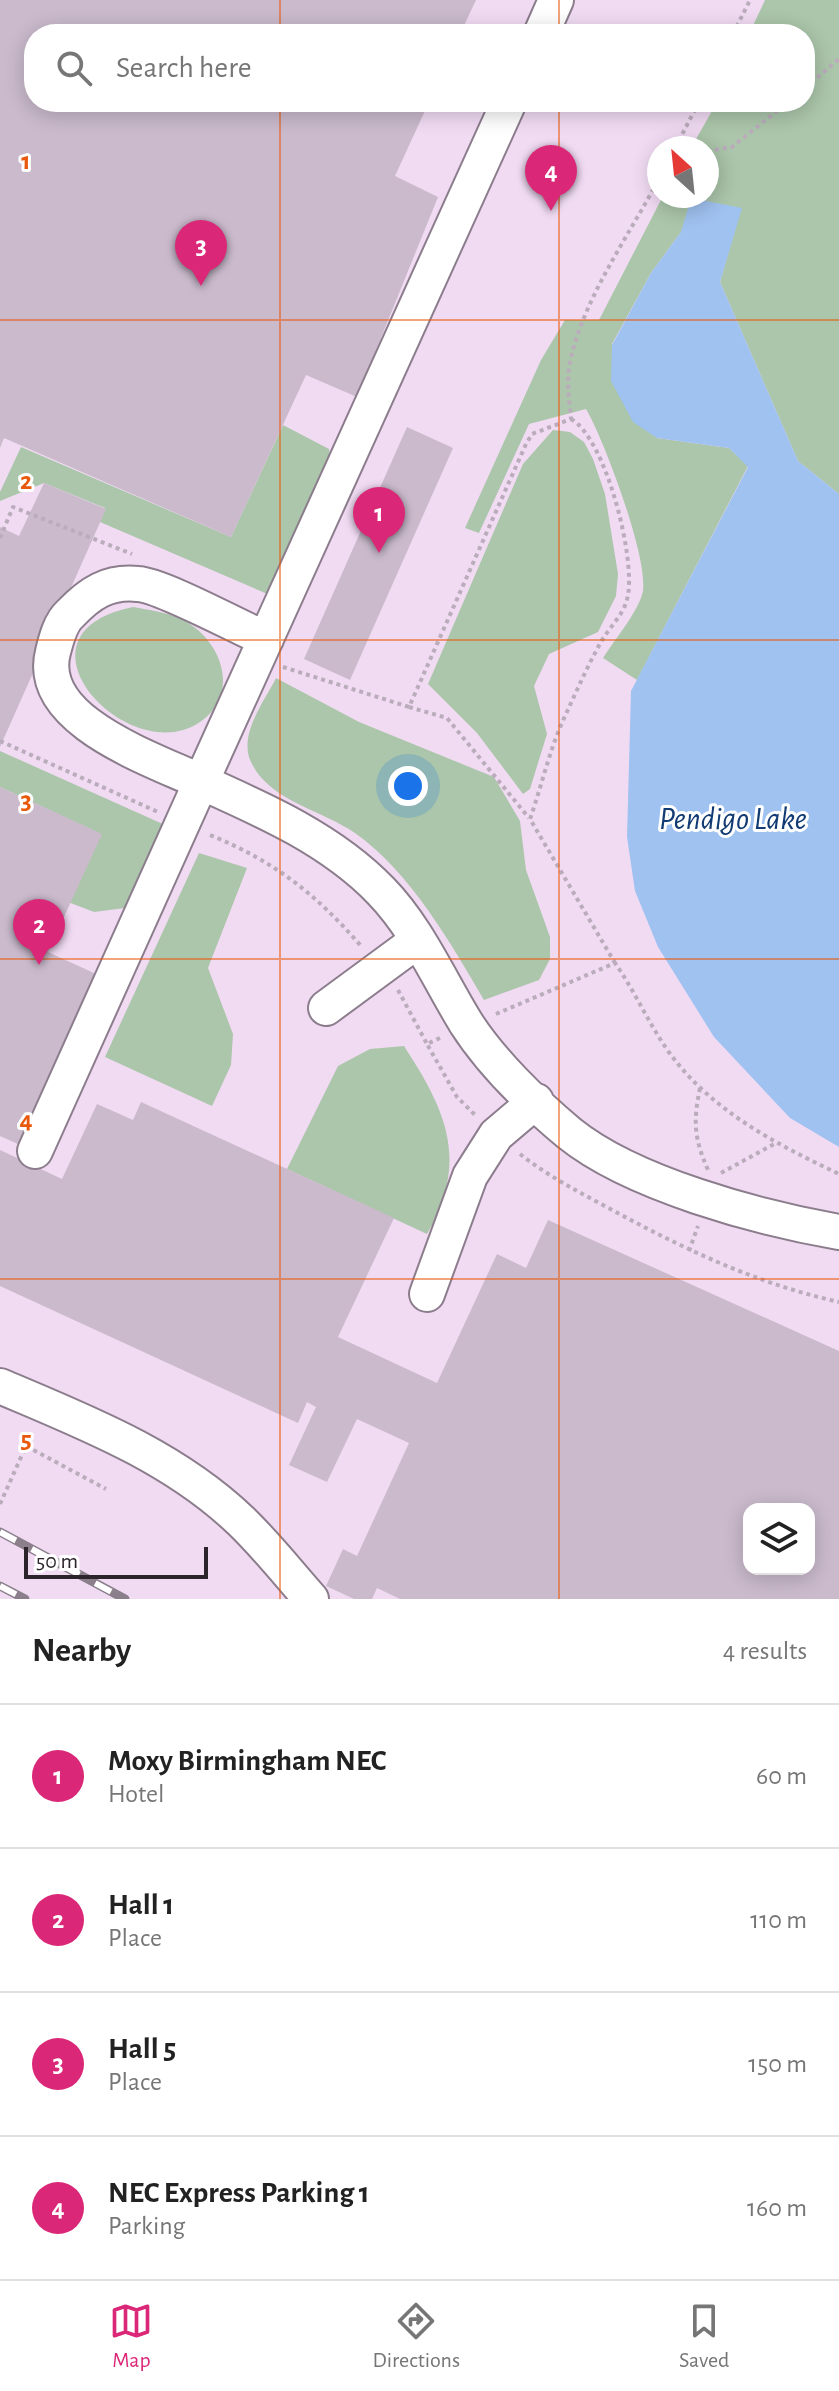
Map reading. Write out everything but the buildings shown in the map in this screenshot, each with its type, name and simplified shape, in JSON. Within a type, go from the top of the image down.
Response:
[{"type":"lane","points":[[545,24],[556,0]]},
{"type":"lane","points":[[35,1151],[504,112]]},
{"type":"lane","points":[[266,639],[143,584],[117,583],[96,590],[66,617],[50,661],[62,702],[80,720],[201,782],[284,820],[350,865],[381,891],[417,941],[468,1026],[570,1134],[610,1161],[651,1180],[839,1232]]},
{"type":"lane","points":[[326,1008],[417,941]]},
{"type":"lane","points":[[427,1294],[470,1176],[496,1135],[536,1101]]},
{"type":"lane","points":[[0,1386],[132,1442],[164,1463],[240,1520],[311,1599]]},
{"type":"path","points":[[738,24],[750,0]]},
{"type":"path","points":[[815,79],[839,59]]},
{"type":"path","points":[[681,136],[694,112]]},
{"type":"path","points":[[719,149],[732,147],[776,112]]},
{"type":"path","points":[[571,419],[567,387],[571,357],[592,304],[647,201]]},
{"type":"path","points":[[409,707],[532,434],[571,419],[584,426],[598,450],[623,535],[629,592],[624,610],[601,642],[563,719],[530,819]]},
{"type":"path","points":[[266,639],[275,664],[447,718],[530,819],[667,1049],[700,1088],[776,1143],[839,1174]]},
{"type":"path","points":[[0,741],[266,860],[324,903],[394,983],[427,1044]]},
{"type":"path","points":[[468,1026],[615,963]]},
{"type":"path","points":[[700,1088],[693,1121],[699,1151],[712,1179],[745,1157],[776,1143]]},
{"type":"path","points":[[689,1251],[701,1216]]},
{"type":"path","points":[[0,1504],[26,1446],[106,1489]]},
{"type":"shaded area","points":[[0,0],[839,0],[839,1599],[0,1599]]},
{"type":"green space","points":[[765,0],[839,0],[839,494],[798,461],[720,282],[741,208],[681,232],[651,273],[612,344],[657,438],[729,448],[748,466],[637,680],[603,658],[639,603],[643,580],[624,502],[586,409],[529,424],[479,533],[465,528],[541,360],[565,320],[599,320],[657,208],[719,208],[719,136],[698,136],[711,112],[815,112],[815,24],[754,24]]},
{"type":"green space","points":[[283,425],[329,449],[332,469],[272,596],[100,522],[105,508],[44,483],[0,501],[0,492],[21,447],[231,537]]},
{"type":"green space","points":[[553,430],[570,432],[584,442],[593,459],[605,494],[618,574],[616,596],[598,632],[549,654],[534,686],[547,734],[530,789],[523,794],[477,733],[428,684],[523,464]]},
{"type":"green space","points":[[133,607],[181,619],[207,639],[216,652],[223,682],[220,696],[213,710],[200,722],[171,732],[141,728],[113,714],[90,693],[77,668],[77,643],[95,622]]},
{"type":"green space","points":[[276,678],[359,722],[494,777],[520,821],[526,870],[550,937],[550,959],[539,980],[484,1000],[428,910],[375,849],[342,825],[283,796],[259,775],[251,762],[248,741],[254,719]]},
{"type":"green space","points":[[0,751],[165,825],[125,908],[94,912],[68,902],[101,834],[0,787]]},
{"type":"green space","points":[[199,853],[247,868],[208,968],[233,1034],[231,1065],[212,1106],[105,1057]]},
{"type":"green space","points":[[404,1046],[432,1093],[441,1115],[450,1160],[440,1208],[427,1234],[287,1169],[338,1066],[370,1049]]},
{"type":"water","name":"Pendigo Lake","points":[[719,203],[742,208],[720,282],[798,461],[839,494],[839,1147],[790,1118],[714,1037],[658,947],[635,891],[627,837],[631,691],[748,467],[729,448],[657,438],[633,422],[611,381],[612,345],[651,273],[681,232],[688,208],[719,208]]},
{"type":"railway","points":[[0,1532],[125,1599]]},
{"type":"railway","points":[[0,1586],[25,1599]]},
{"type":"place","name":"NEC Express Parking 1","points":[[551,211]]},
{"type":"place","name":"Hall 5","points":[[201,286]]},
{"type":"place","name":"Moxy Birmingham NEC","points":[[379,553]]},
{"type":"place","name":"Hall 1","points":[[39,965]]}]
